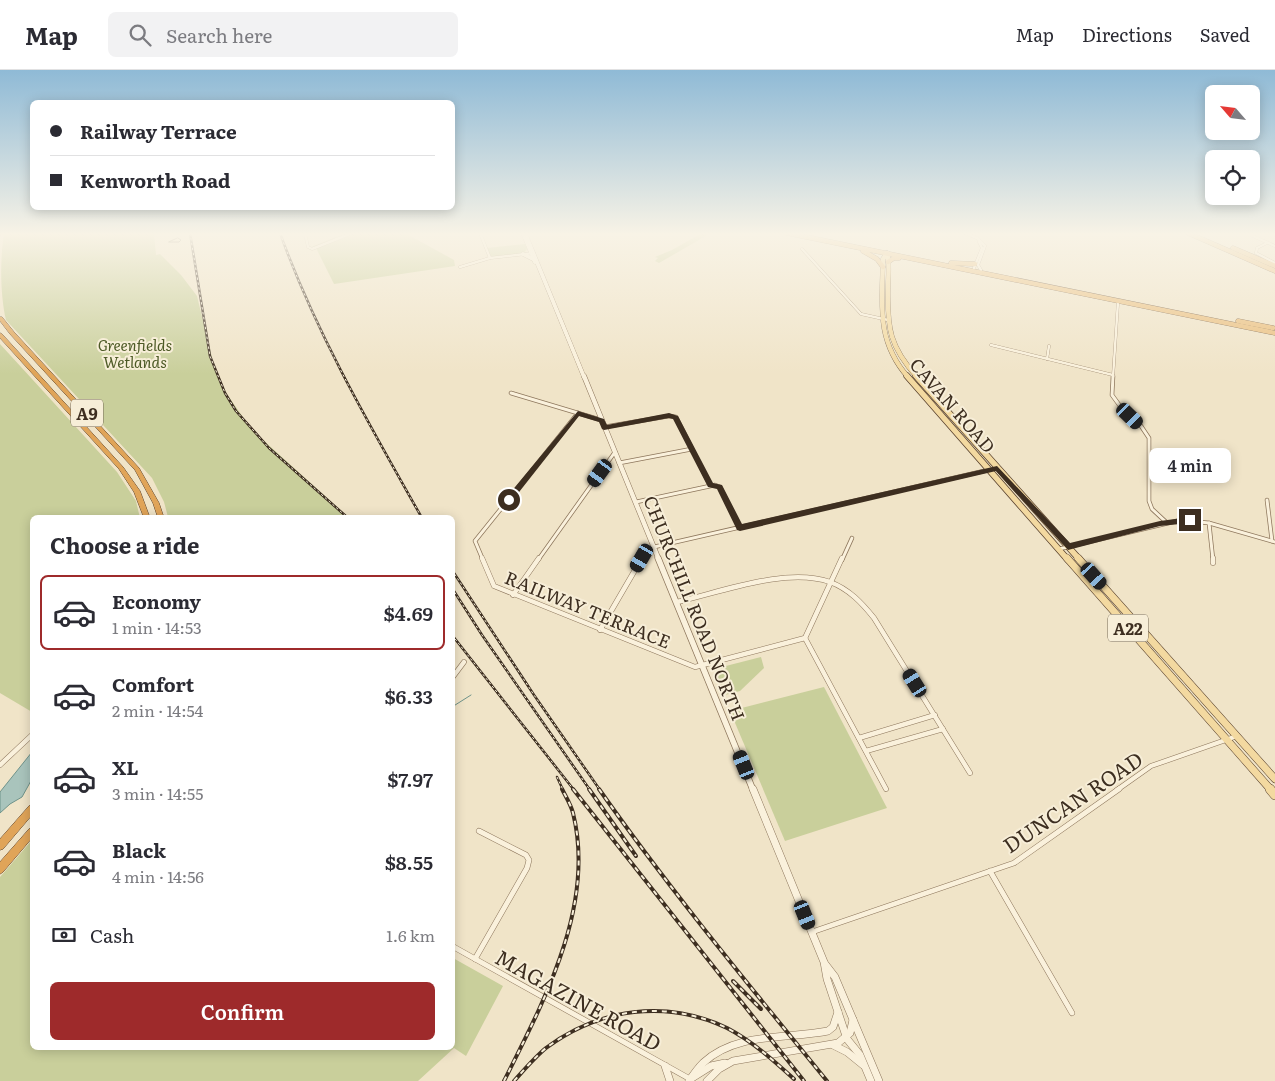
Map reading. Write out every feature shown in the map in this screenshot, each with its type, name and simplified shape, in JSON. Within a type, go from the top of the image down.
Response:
[{"type":"highway","points":[[1011,280],[1258,328],[1275,329]]},
{"type":"highway","points":[[1031,280],[1275,333]]},
{"type":"highway","points":[[1103,295],[1118,302],[1128,300]]},
{"type":"highway","name":"A9","points":[[0,318],[12,334],[132,463],[148,488],[160,515]]},
{"type":"highway","name":"A9","points":[[0,335],[121,468],[137,490],[146,515]]},
{"type":"highway","points":[[0,846],[30,811]]},
{"type":"highway","points":[[0,869],[30,834]]},
{"type":"main road","name":"CAVAN ROAD","points":[[883,280],[883,334],[898,366],[1275,795]]},
{"type":"main road","name":"CAVAN ROAD","points":[[888,280],[888,320],[890,334],[898,354],[926,389],[1275,779]]},
{"type":"main road","points":[[919,390],[926,389]]},
{"type":"main road","points":[[948,423],[962,429]]},
{"type":"street","name":"CHURCHILL ROAD NORTH","points":[[544,280],[824,962],[827,979],[847,1039],[860,1055],[871,1081]]},
{"type":"street","points":[[830,280],[860,314],[888,320]]},
{"type":"street","points":[[1118,302],[1112,395],[1149,438],[1149,501],[1152,509],[1166,522]]},
{"type":"street","points":[[991,345],[1113,375]]},
{"type":"street","points":[[1047,359],[1049,346]]},
{"type":"street","points":[[511,393],[601,420]]},
{"type":"street","name":"RAILWAY TERRACE","points":[[578,413],[475,541],[494,586],[684,664],[695,667],[702,666]]},
{"type":"street","points":[[604,428],[672,416],[676,417],[710,485]]},
{"type":"street","points":[[619,463],[692,449]]},
{"type":"street","points":[[513,595],[614,452]]},
{"type":"street","points":[[654,547],[997,468]]},
{"type":"street","points":[[636,502],[710,485],[720,487],[740,528]]},
{"type":"street","points":[[1059,549],[1166,522],[1181,520],[1209,523],[1274,541],[1267,500]]},
{"type":"street","points":[[1209,523],[1212,563]]},
{"type":"street","points":[[702,666],[805,638],[852,538]]},
{"type":"street","points":[[600,630],[642,558]]},
{"type":"street","points":[[677,602],[780,577],[803,576],[832,582],[867,607],[970,773]]},
{"type":"street","points":[[805,638],[886,789]]},
{"type":"street","points":[[455,674],[464,662]]},
{"type":"street","points":[[859,738],[935,715]]},
{"type":"street","points":[[866,751],[943,729]]},
{"type":"street","name":"DUNCAN ROAD","points":[[812,932],[1018,860],[1152,766],[1237,736]]},
{"type":"street","points":[[0,766],[30,737]]},
{"type":"street","points":[[475,959],[527,868],[529,860],[526,855],[479,831]]},
{"type":"street","points":[[990,871],[1072,1013]]},
{"type":"street","name":"MAGAZINE ROAD","points":[[455,948],[690,1080]]},
{"type":"street","name":"CHURCHILL ROAD NORTH","points":[[824,962],[835,977],[880,1081]]},
{"type":"street","points":[[690,1080],[701,1062],[716,1050],[751,1041],[828,1030],[833,1026],[839,1011]]},
{"type":"street","points":[[690,1080],[711,1066],[833,1045],[847,1039],[852,1031],[853,1020]]},
{"type":"street","points":[[833,1045],[847,1052],[865,1067]]},
{"type":"street","points":[[707,1081],[719,1069],[734,1061]]},
{"type":"street","points":[[665,1066],[670,1081]]},
{"type":"green space","name":"Greenfields Wetlands","points":[[1,280],[185,280],[197,296],[216,374],[224,390],[252,430],[346,515],[167,515],[164,502],[152,478],[6,320]]},
{"type":"green space","points":[[332,280],[360,280],[334,284]]},
{"type":"green space","points":[[0,344],[117,472],[136,501],[139,515],[30,515],[30,711],[0,693]]},
{"type":"green space","points":[[761,657],[764,668],[740,691],[725,695],[714,669]]},
{"type":"green space","points":[[824,687],[887,808],[785,841],[730,711]]},
{"type":"green space","points":[[30,842],[30,1050],[452,1050],[418,1081],[0,1081],[0,877]]},
{"type":"green space","points":[[455,959],[503,986],[466,1056],[455,1049]]},
{"type":"water","points":[[30,754],[30,783],[22,797],[0,813],[0,792]]},
{"type":"waterway","points":[[455,705],[471,695]]},
{"type":"railway","points":[[198,280],[210,356],[225,393],[236,411],[269,448],[345,515]]},
{"type":"railway","points":[[298,280],[345,378],[420,515]]},
{"type":"railway","points":[[455,575],[534,695],[600,790]]},
{"type":"railway","points":[[455,593],[482,635],[590,790]]},
{"type":"railway","points":[[455,639],[574,790]]},
{"type":"railway","points":[[557,777],[563,790]]},
{"type":"railway","points":[[504,1081],[549,985],[572,917],[578,882],[578,848],[573,813],[562,789]]},
{"type":"railway","points":[[573,789],[804,1081]]},
{"type":"railway","points":[[589,789],[636,856]]},
{"type":"railway","points":[[599,789],[682,900],[827,1081]]},
{"type":"railway","points":[[733,981],[761,1009]]},
{"type":"railway","points":[[514,1081],[546,1048],[567,1034],[611,1016],[657,1011],[681,1013],[727,1028],[754,1045],[794,1079]]},
{"type":"route","points":[[509,500],[578,413],[601,420],[604,428],[669,416],[676,417],[710,485],[720,487],[740,528],[997,468],[1068,547],[1172,521],[1190,520]]}]
